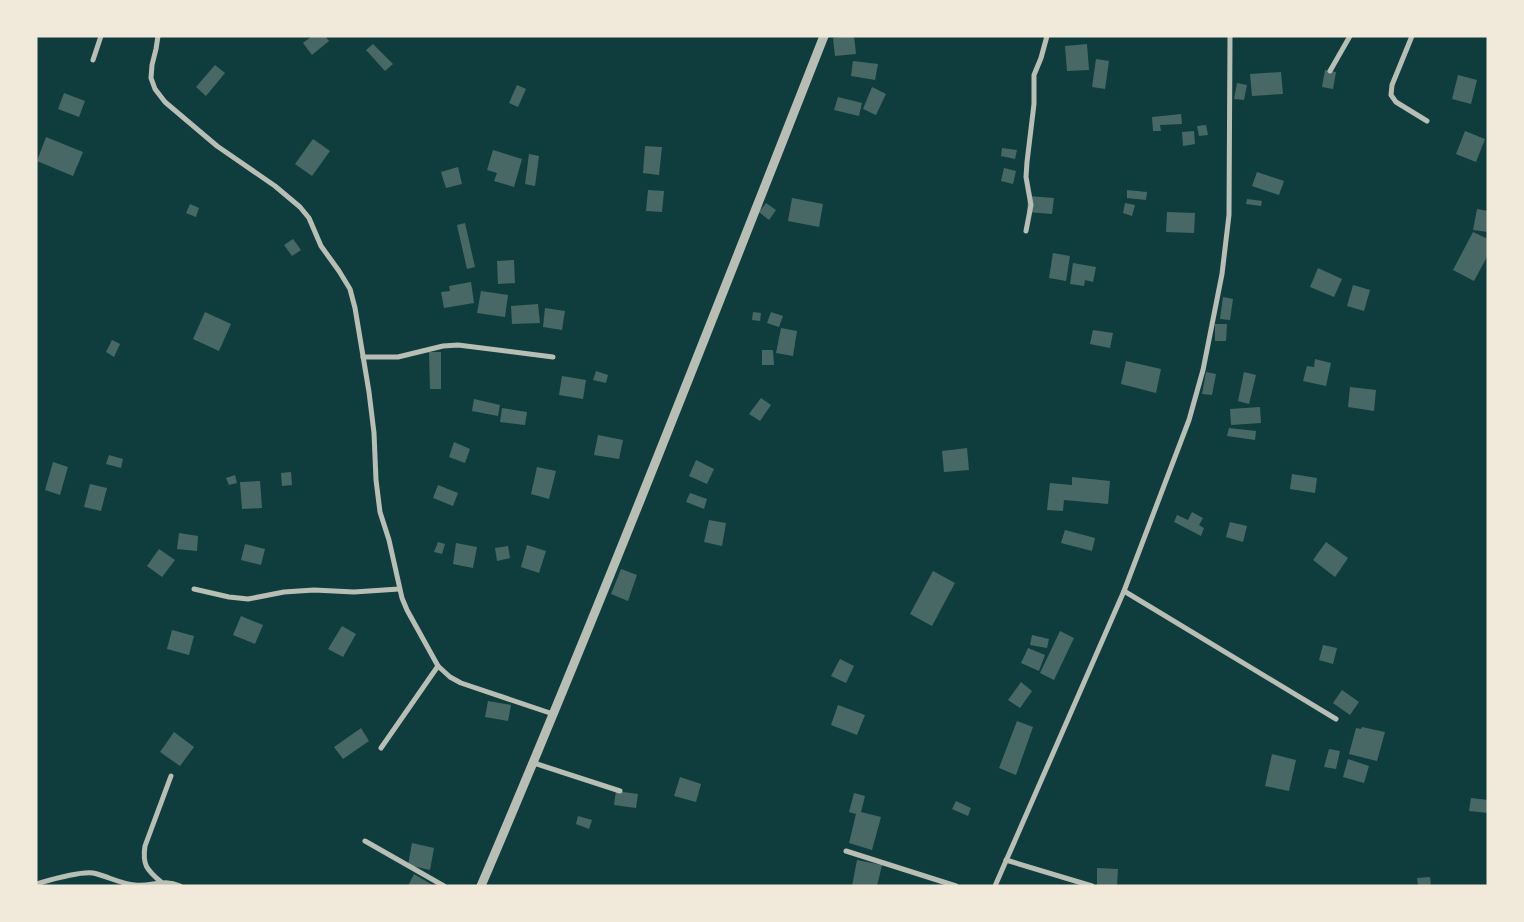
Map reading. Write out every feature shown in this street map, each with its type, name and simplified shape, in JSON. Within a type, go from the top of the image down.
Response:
[{"type":"street","points":[[94,60],[101,36]]},
{"type":"street","points":[[158,36],[151,78],[155,89],[165,102],[217,146],[275,186],[300,207],[309,218],[321,246],[350,289],[355,308],[374,433],[376,480],[380,512],[390,540],[399,589],[406,610],[438,666],[450,677],[461,683],[553,714]]},
{"type":"street","points":[[481,886],[534,763],[687,384],[824,36]]},
{"type":"street","points":[[1026,231],[1031,206],[1026,177],[1026,162],[1034,104],[1034,75],[1047,36]]},
{"type":"street","points":[[994,886],[1124,591],[1189,420],[1203,370],[1222,274],[1229,215],[1230,36]]},
{"type":"street","points":[[1330,71],[1350,36]]},
{"type":"street","points":[[1412,36],[1392,85],[1391,94],[1396,102],[1427,121]]},
{"type":"street","points":[[363,357],[398,356],[458,345],[553,357]]},
{"type":"street","points":[[194,589],[248,599],[284,592],[314,590],[354,592],[399,589]]},
{"type":"street","points":[[1124,591],[1336,719]]},
{"type":"street","points":[[381,748],[438,666]]},
{"type":"street","points":[[534,763],[620,791]]},
{"type":"street","points":[[161,882],[149,871],[144,863],[144,856],[145,846],[171,776]]},
{"type":"street","points":[[365,841],[444,886]]},
{"type":"street","points":[[846,850],[956,886]]},
{"type":"street","points":[[1006,860],[1092,886]]},
{"type":"street","points":[[36,884],[89,873],[131,885],[143,886],[161,882],[172,882],[180,886]]},
{"type":"building","points":[[312,36],[325,36],[329,41],[312,55],[303,43]]},
{"type":"building","points":[[854,36],[856,54],[835,56],[833,38]]},
{"type":"building","points":[[373,44],[393,64],[385,71],[366,50]]},
{"type":"building","points":[[1087,44],[1089,70],[1067,71],[1065,46]]},
{"type":"building","points":[[1096,59],[1109,61],[1105,89],[1092,87]]},
{"type":"building","points":[[853,61],[878,64],[875,80],[851,76]]},
{"type":"building","points":[[215,65],[225,73],[206,96],[196,87]]},
{"type":"building","points":[[1325,70],[1336,72],[1333,89],[1322,87]]},
{"type":"building","points":[[1281,72],[1283,94],[1252,96],[1250,74]]},
{"type":"building","points":[[1458,75],[1477,80],[1471,104],[1452,99]]},
{"type":"building","points":[[1237,83],[1247,85],[1244,100],[1234,99]]},
{"type":"building","points":[[517,85],[526,89],[518,107],[509,103]]},
{"type":"building","points":[[872,87],[886,94],[876,115],[863,109]]},
{"type":"building","points":[[64,93],[85,101],[79,117],[58,109]]},
{"type":"building","points":[[838,97],[862,103],[859,116],[834,110]]},
{"type":"building","points":[[1181,114],[1182,124],[1160,125],[1161,131],[1153,131],[1152,117]]},
{"type":"building","points":[[1206,125],[1208,135],[1199,136],[1197,126]]},
{"type":"building","points":[[1194,131],[1195,144],[1183,146],[1182,132]]},
{"type":"building","points":[[1465,131],[1485,139],[1476,162],[1456,154]]},
{"type":"building","points":[[46,137],[83,152],[73,176],[37,161]]},
{"type":"building","points":[[313,139],[330,151],[312,176],[295,164]]},
{"type":"building","points":[[645,146],[662,147],[659,175],[643,173]]},
{"type":"building","points":[[1002,148],[1017,150],[1015,159],[1001,156]]},
{"type":"building","points":[[493,150],[522,159],[514,187],[494,181],[497,173],[487,170]]},
{"type":"building","points":[[529,154],[539,156],[535,186],[525,184]]},
{"type":"building","points":[[458,167],[462,184],[446,188],[441,172]]},
{"type":"building","points":[[1004,168],[1016,171],[1013,184],[1001,181]]},
{"type":"building","points":[[1257,172],[1284,181],[1279,195],[1252,186]]},
{"type":"building","points":[[648,190],[664,191],[662,212],[646,211]]},
{"type":"building","points":[[1127,190],[1147,192],[1146,200],[1127,198]]},
{"type":"building","points":[[1028,196],[1054,198],[1052,214],[1027,212]]},
{"type":"building","points":[[792,198],[823,204],[819,227],[788,221]]},
{"type":"building","points":[[1247,199],[1262,201],[1261,206],[1246,204]]},
{"type":"building","points":[[766,203],[776,210],[769,220],[759,212]]},
{"type":"building","points":[[1125,203],[1135,205],[1132,216],[1123,213]]},
{"type":"building","points":[[190,204],[199,208],[196,217],[186,213]]},
{"type":"building","points":[[1477,209],[1488,211],[1488,232],[1473,230]]},
{"type":"building","points":[[1167,212],[1195,213],[1194,233],[1166,232]]},
{"type":"building","points":[[465,223],[475,267],[467,269],[457,225]]},
{"type":"building","points":[[1473,232],[1488,239],[1488,255],[1474,281],[1453,270]]},
{"type":"building","points":[[293,239],[301,250],[292,256],[284,245]]},
{"type":"building","points":[[1053,253],[1070,256],[1066,281],[1049,278]]},
{"type":"building","points":[[514,260],[515,283],[498,284],[497,261]]},
{"type":"building","points":[[1073,263],[1096,267],[1093,282],[1085,280],[1084,286],[1070,284]]},
{"type":"building","points":[[1318,268],[1342,279],[1334,297],[1310,287]]},
{"type":"building","points":[[471,282],[474,303],[444,308],[441,292],[450,291],[449,286]]},
{"type":"building","points":[[1353,285],[1370,290],[1364,311],[1347,306]]},
{"type":"building","points":[[481,291],[508,295],[505,317],[477,313]]},
{"type":"building","points":[[1223,297],[1233,299],[1230,320],[1220,319]]},
{"type":"building","points":[[538,304],[540,323],[512,324],[511,306]]},
{"type":"building","points":[[545,308],[565,311],[562,330],[543,327]]},
{"type":"building","points":[[205,312],[231,324],[219,351],[193,339]]},
{"type":"building","points":[[753,312],[761,313],[760,321],[752,320]]},
{"type":"building","points":[[771,312],[783,316],[779,327],[767,323]]},
{"type":"building","points":[[1215,324],[1227,324],[1226,341],[1215,341]]},
{"type":"building","points":[[781,328],[797,331],[793,356],[776,353]]},
{"type":"building","points":[[1093,330],[1113,333],[1110,348],[1090,344]]},
{"type":"building","points":[[112,340],[120,344],[114,357],[106,352]]},
{"type":"building","points":[[762,350],[773,350],[774,365],[762,365]]},
{"type":"building","points":[[429,352],[441,352],[441,389],[430,389]]},
{"type":"building","points":[[1315,359],[1331,363],[1326,386],[1303,381],[1307,366],[1314,367]]},
{"type":"building","points":[[1126,361],[1161,369],[1156,393],[1121,384]]},
{"type":"building","points":[[596,371],[608,375],[606,383],[593,380]]},
{"type":"building","points":[[1206,372],[1216,374],[1212,395],[1202,394]]},
{"type":"building","points":[[1244,372],[1256,375],[1249,404],[1238,401]]},
{"type":"building","points":[[562,376],[586,380],[583,399],[559,395]]},
{"type":"building","points":[[1350,387],[1376,390],[1374,411],[1348,407]]},
{"type":"building","points":[[761,398],[771,405],[760,421],[749,414]]},
{"type":"building","points":[[474,399],[500,405],[498,416],[472,411]]},
{"type":"building","points":[[1260,407],[1261,423],[1231,425],[1230,409]]},
{"type":"building","points":[[502,408],[527,412],[525,425],[500,422]]},
{"type":"building","points":[[1229,428],[1256,431],[1255,440],[1227,436]]},
{"type":"building","points":[[598,435],[623,440],[619,459],[594,455]]},
{"type":"building","points":[[454,442],[470,449],[465,463],[449,457]]},
{"type":"building","points":[[967,448],[969,470],[944,472],[942,451]]},
{"type":"building","points":[[109,455],[123,459],[121,468],[106,464]]},
{"type":"building","points":[[696,460],[714,469],[707,484],[689,476]]},
{"type":"building","points":[[53,462],[68,467],[60,495],[45,490]]},
{"type":"building","points":[[537,467],[556,471],[549,499],[531,494]]},
{"type":"building","points":[[291,472],[292,485],[282,486],[281,473]]},
{"type":"building","points":[[1292,474],[1317,478],[1315,493],[1290,489]]},
{"type":"building","points":[[235,475],[237,483],[229,485],[226,478]]},
{"type":"building","points":[[1072,477],[1110,481],[1108,504],[1064,500],[1063,511],[1047,510],[1050,483],[1072,485]]},
{"type":"building","points":[[260,481],[262,508],[242,509],[240,482]]},
{"type":"building","points":[[90,484],[107,488],[101,511],[84,507]]},
{"type":"building","points":[[438,485],[458,493],[453,506],[433,498]]},
{"type":"building","points":[[690,493],[707,499],[704,509],[686,502]]},
{"type":"building","points":[[1192,512],[1203,518],[1199,525],[1204,528],[1201,536],[1174,522],[1177,515],[1188,520]]},
{"type":"building","points":[[709,520],[726,523],[722,546],[704,542]]},
{"type":"building","points":[[1230,522],[1247,526],[1243,542],[1226,537]]},
{"type":"building","points":[[1065,530],[1095,538],[1092,551],[1061,543]]},
{"type":"building","points":[[179,533],[198,536],[197,551],[177,549]]},
{"type":"building","points":[[438,542],[445,544],[442,554],[434,552]]},
{"type":"building","points":[[1326,542],[1348,558],[1335,577],[1313,560]]},
{"type":"building","points":[[456,543],[477,547],[473,568],[453,564]]},
{"type":"building","points":[[245,544],[265,549],[261,565],[241,560]]},
{"type":"building","points":[[527,545],[546,551],[539,573],[521,567]]},
{"type":"building","points":[[508,546],[510,558],[497,561],[495,548]]},
{"type":"building","points":[[159,549],[175,560],[162,577],[147,566]]},
{"type":"building","points":[[621,569],[637,575],[628,601],[611,594]]},
{"type":"building","points":[[933,571],[955,583],[932,626],[910,614]]},
{"type":"building","points":[[241,616],[263,625],[255,644],[233,635]]},
{"type":"building","points":[[342,626],[356,634],[343,657],[328,649]]},
{"type":"building","points":[[172,630],[194,636],[189,655],[167,649]]},
{"type":"building","points":[[1060,631],[1074,638],[1054,680],[1040,673]]},
{"type":"building","points":[[1032,635],[1049,639],[1047,648],[1030,645]]},
{"type":"building","points":[[1323,645],[1337,648],[1333,664],[1319,660]]},
{"type":"building","points":[[1028,648],[1045,655],[1039,671],[1021,663]]},
{"type":"building","points":[[840,659],[854,666],[846,683],[831,676]]},
{"type":"building","points":[[1021,682],[1032,691],[1020,708],[1008,700]]},
{"type":"building","points":[[1342,690],[1359,702],[1350,715],[1333,703]]},
{"type":"building","points":[[488,701],[511,705],[508,721],[485,717]]},
{"type":"building","points":[[838,705],[865,715],[857,735],[831,725]]},
{"type":"building","points":[[1017,721],[1033,727],[1016,775],[999,768]]},
{"type":"building","points":[[1362,727],[1385,732],[1377,761],[1349,754],[1356,728],[1361,729]]},
{"type":"building","points":[[361,728],[369,741],[343,759],[334,747]]},
{"type":"building","points":[[174,732],[194,747],[180,766],[160,752]]},
{"type":"building","points":[[1329,749],[1340,751],[1336,769],[1324,767]]},
{"type":"building","points":[[1272,754],[1296,760],[1289,791],[1265,786]]},
{"type":"building","points":[[1348,759],[1369,766],[1364,783],[1343,777]]},
{"type":"building","points":[[680,777],[701,784],[696,802],[674,796]]},
{"type":"building","points":[[616,791],[638,794],[636,808],[614,805]]},
{"type":"building","points":[[854,793],[865,796],[861,812],[881,817],[872,850],[849,843],[856,814],[849,812]]},
{"type":"building","points":[[1471,798],[1488,800],[1488,813],[1469,811]]},
{"type":"building","points":[[956,801],[971,808],[968,816],[952,809]]},
{"type":"building","points":[[578,816],[592,820],[589,829],[576,824]]},
{"type":"building","points":[[412,843],[434,848],[430,870],[408,865]]},
{"type":"building","points":[[857,860],[882,865],[877,886],[852,886]]},
{"type":"building","points":[[1097,868],[1118,869],[1117,886],[1097,886]]},
{"type":"building","points":[[414,874],[434,886],[408,886]]},
{"type":"building","points":[[1430,877],[1431,886],[1418,886],[1417,878]]}]
